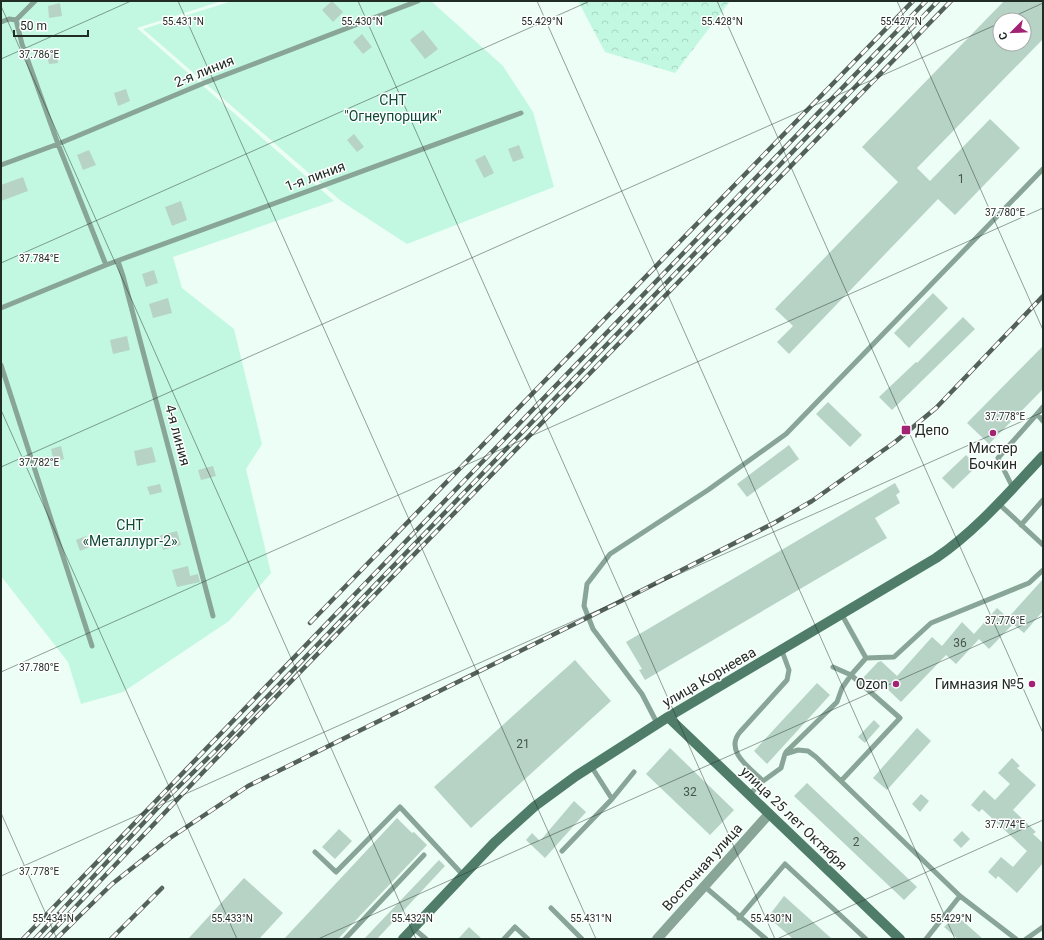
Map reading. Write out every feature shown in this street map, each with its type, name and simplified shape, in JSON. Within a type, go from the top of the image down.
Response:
[{"type":"street","name":"улица Корнеева","points":[[403,939],[463,874],[521,818],[591,765],[657,723],[782,651],[942,554],[969,532],[999,504],[1043,456]]},
{"type":"street","name":"улица 25 лет Октября","points":[[668,717],[900,939]]},
{"type":"street","name":"Восточная улица","points":[[656,939],[769,814]]},
{"type":"lane","points":[[16,20],[35,1]]},
{"type":"lane","name":"2-я линия","points":[[1,165],[58,144],[204,83],[418,1]]},
{"type":"lane","points":[[1,22],[9,19],[16,20]]},
{"type":"lane","points":[[1,308],[106,265],[58,144],[22,44],[16,20]]},
{"type":"lane","name":"1-я линия","points":[[106,265],[521,113]]},
{"type":"lane","points":[[657,723],[642,694],[592,629],[584,606],[587,584],[610,554],[708,490],[786,434],[1043,169]]},
{"type":"lane","name":"4-я линия","points":[[118,261],[213,616]]},
{"type":"lane","points":[[1,365],[92,646]]},
{"type":"lane","points":[[1013,488],[998,458],[1043,408]]},
{"type":"lane","points":[[1037,414],[1043,421]]},
{"type":"lane","points":[[1021,525],[1043,500]]},
{"type":"lane","points":[[999,504],[1043,545]]},
{"type":"lane","points":[[749,795],[763,780],[780,768],[785,754],[837,702],[842,688],[866,658],[894,657],[931,623],[1029,583],[1043,570]]},
{"type":"lane","points":[[842,615],[866,658]]},
{"type":"lane","points":[[763,780],[736,753],[735,740],[740,732],[788,680],[789,670],[782,651]]},
{"type":"lane","points":[[833,667],[851,676],[900,718],[841,781]]},
{"type":"lane","points":[[785,754],[798,750],[808,751],[960,896],[1016,939]]},
{"type":"lane","points":[[591,765],[612,799]]},
{"type":"lane","points":[[562,851],[612,799],[634,772]]},
{"type":"lane","points":[[315,852],[336,872],[400,807],[463,874]]},
{"type":"lane","points":[[345,939],[424,855]]},
{"type":"lane","points":[[740,918],[785,864],[866,939]]},
{"type":"lane","points":[[704,886],[766,939]]},
{"type":"lane","points":[[926,939],[960,896]]},
{"type":"lane","points":[[551,908],[582,939]]},
{"type":"lane","points":[[1026,939],[1043,926]]},
{"type":"lane","points":[[504,939],[515,927],[528,939]]},
{"type":"lane","points":[[413,928],[426,939]]},
{"type":"green space","name":"СНТ «Металлург-2»","points":[[1,1],[222,1],[137,28],[334,201],[173,257],[182,288],[234,329],[262,444],[246,469],[271,573],[229,621],[123,692],[81,704],[68,662],[1,576]]},
{"type":"green space","name":"СНТ \"Огнеупорщик\"","points":[[232,1],[431,1],[503,66],[533,112],[554,187],[407,244],[341,201],[143,29]]},
{"type":"green space","points":[[578,1],[730,1],[675,73],[605,52]]},
{"type":"building","points":[[332,1],[343,12],[333,22],[322,10]]},
{"type":"building","points":[[1004,1],[1043,1],[1043,39],[1032,50],[1032,12],[993,12]]},
{"type":"building","points":[[60,3],[62,16],[49,18],[48,6]]},
{"type":"building","points":[[992,13],[992,52],[1030,52],[917,168],[930,181],[990,119],[1020,148],[955,215],[938,199],[789,354],[777,342],[793,326],[775,309],[898,182],[862,147]]},
{"type":"building","points":[[423,30],[438,49],[425,59],[410,40]]},
{"type":"building","points":[[362,34],[372,47],[363,54],[353,42]]},
{"type":"building","points":[[56,50],[58,63],[49,64],[46,52]]},
{"type":"building","points":[[126,89],[130,101],[118,106],[114,93]]},
{"type":"building","points":[[354,134],[364,147],[357,152],[347,140]]},
{"type":"building","points":[[519,145],[524,158],[513,162],[508,149]]},
{"type":"building","points":[[89,150],[96,165],[83,170],[77,155]]},
{"type":"building","points":[[485,155],[494,173],[484,178],[475,160]]},
{"type":"building","points":[[23,177],[28,191],[1,201],[1,185]]},
{"type":"building","points":[[181,201],[187,220],[172,226],[165,207]]},
{"type":"building","points":[[154,270],[158,283],[146,287],[142,274]]},
{"type":"building","points":[[933,293],[948,308],[909,348],[894,333]]},
{"type":"building","points":[[168,298],[172,313],[153,318],[149,304]]},
{"type":"building","points":[[963,317],[975,329],[892,410],[879,397],[916,362],[917,363]]},
{"type":"building","points":[[127,336],[130,350],[113,354],[110,340]]},
{"type":"building","points":[[1043,346],[1043,389],[989,444],[967,423]]},
{"type":"building","points":[[828,402],[862,435],[850,447],[816,414]]},
{"type":"building","points":[[789,445],[799,459],[747,497],[737,484]]},
{"type":"building","points":[[61,446],[64,459],[54,462],[51,449]]},
{"type":"building","points":[[152,447],[156,462],[137,466],[134,451]]},
{"type":"building","points":[[966,455],[977,466],[953,489],[942,478]]},
{"type":"building","points":[[213,466],[216,476],[201,480],[198,470]]},
{"type":"building","points":[[895,483],[900,492],[896,495],[900,503],[875,518],[887,538],[645,680],[639,670],[642,669],[626,642]]},
{"type":"building","points":[[160,484],[162,492],[150,495],[147,487]]},
{"type":"building","points":[[177,531],[181,545],[163,550],[159,536]]},
{"type":"building","points":[[86,536],[90,547],[80,551],[76,540]]},
{"type":"building","points":[[188,566],[190,576],[198,574],[200,582],[177,587],[172,570]]},
{"type":"building","points":[[1043,579],[1043,611],[1024,633],[1013,624],[989,649],[979,639],[956,664],[946,655],[901,702],[882,684],[876,691],[862,679],[878,662],[881,661],[897,676],[932,637],[942,646],[962,622],[974,634],[997,608],[1008,618]]},
{"type":"building","points":[[575,660],[611,701],[471,828],[434,787]]},
{"type":"building","points":[[817,683],[830,695],[767,764],[754,751]]},
{"type":"building","points":[[874,720],[880,726],[865,743],[858,737]]},
{"type":"building","points":[[917,728],[931,741],[887,790],[873,778]]},
{"type":"building","points":[[670,748],[734,810],[710,835],[646,774]]},
{"type":"building","points":[[1012,758],[1020,766],[1017,768],[1036,785],[1013,810],[1036,832],[1033,834],[1043,843],[1043,863],[1017,893],[998,876],[996,879],[988,872],[1001,857],[1013,867],[1027,851],[982,809],[979,812],[971,805],[984,790],[995,800],[1010,784],[998,773]]},
{"type":"building","points":[[807,783],[917,887],[904,900],[794,796]]},
{"type":"building","points":[[921,794],[929,801],[920,812],[912,804]]},
{"type":"building","points":[[574,801],[586,812],[545,858],[526,840],[532,833],[540,841]]},
{"type":"building","points":[[397,818],[427,845],[338,939],[284,939]]},
{"type":"building","points":[[339,829],[352,841],[335,859],[322,847]]},
{"type":"building","points":[[962,831],[970,839],[961,848],[953,840]]},
{"type":"building","points":[[439,860],[445,866],[377,939],[364,939]]},
{"type":"building","points":[[244,878],[283,913],[259,939],[188,939]]},
{"type":"building","points":[[784,896],[832,939],[793,939],[768,917]]},
{"type":"building","points":[[956,915],[983,939],[958,939],[944,927]]},
{"type":"building","points":[[469,927],[482,939],[458,939]]},
{"type":"railway","points":[[310,623],[913,1]]},
{"type":"railway","points":[[23,939],[926,1]]},
{"type":"railway","points":[[35,939],[165,800],[216,750],[938,1]]},
{"type":"railway","points":[[45,939],[208,767],[951,1]]},
{"type":"railway","points":[[56,939],[112,884],[170,838],[248,786],[623,600],[774,523],[812,501],[895,442],[936,408],[1043,296]]},
{"type":"railway","points":[[111,939],[162,888]]},
{"type":"place","name":"Депо","points":[[906,430]]},
{"type":"place","name":"Мистер Бочкин","points":[[993,433]]},
{"type":"place","name":"Ozon","points":[[896,684]]},
{"type":"place","name":"Гимназия №5","points":[[1032,684]]}]
